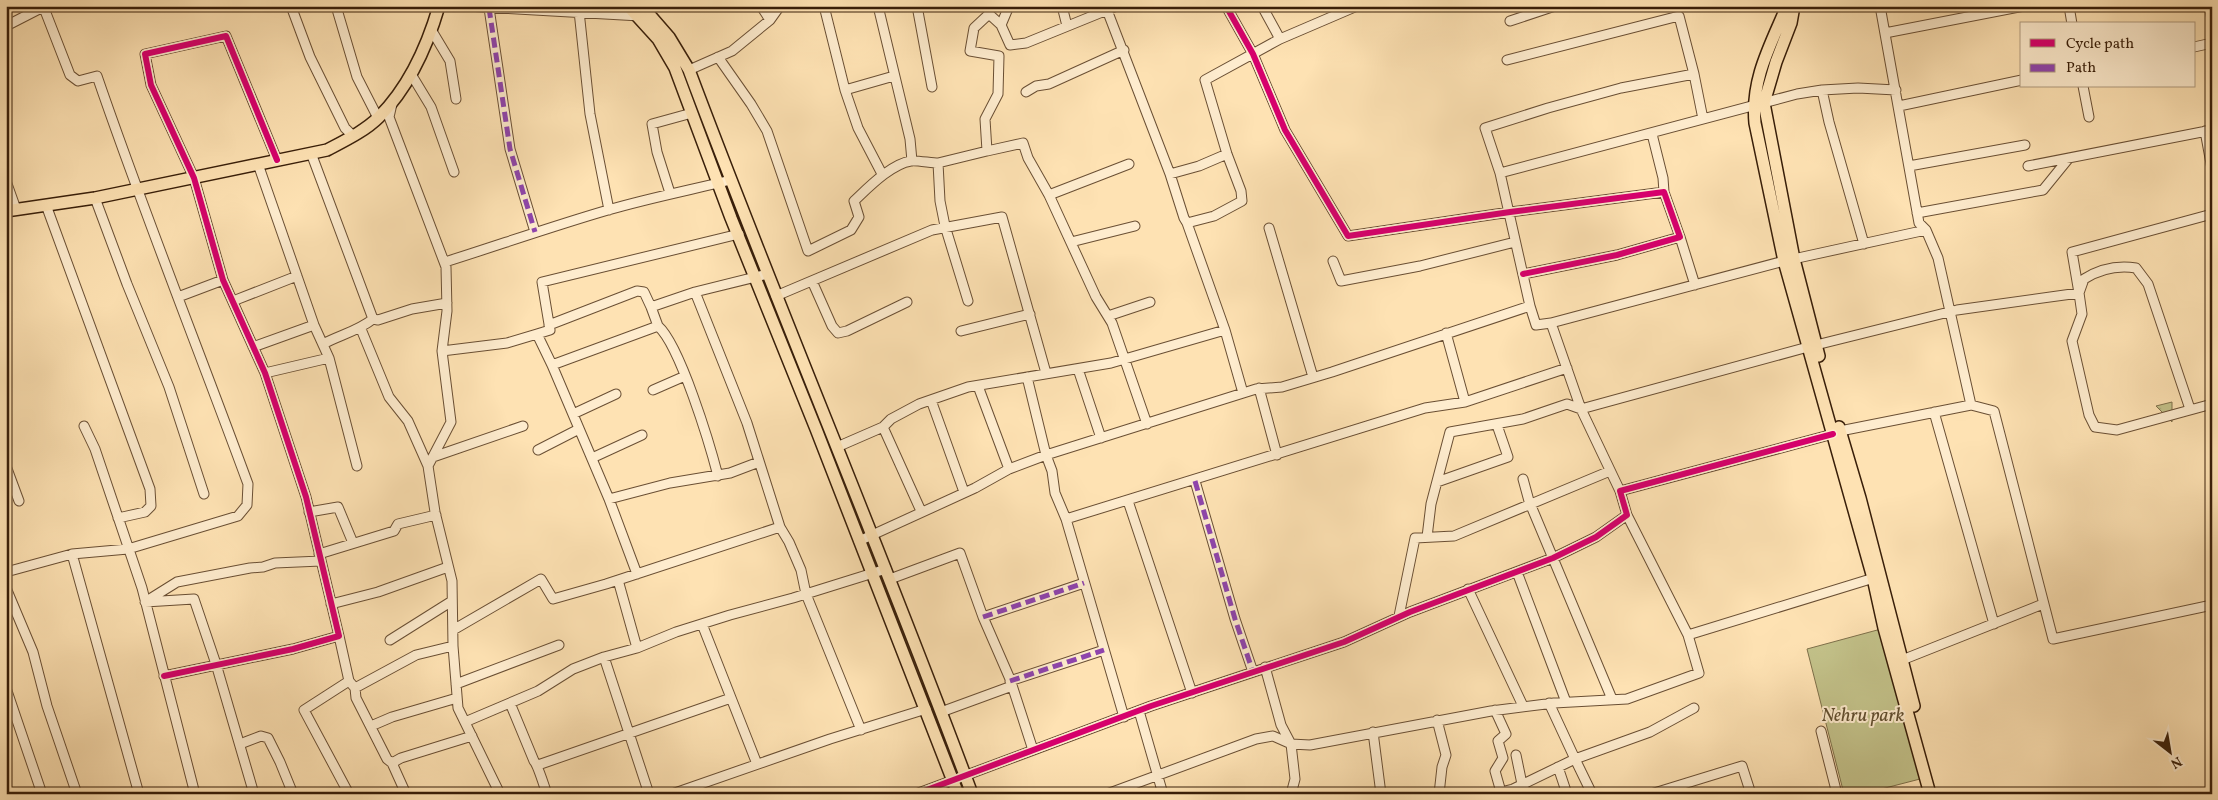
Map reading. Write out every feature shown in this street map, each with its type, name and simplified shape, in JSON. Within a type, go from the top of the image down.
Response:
[{"type":"main road","points":[[11,210],[95,198],[327,150],[353,136],[378,118],[393,100],[421,57],[432,31],[439,6]]},
{"type":"main road","points":[[628,6],[642,12],[669,38],[692,113],[718,183],[958,794]]},
{"type":"main road","points":[[1759,105],[1757,80],[1787,6]]},
{"type":"main road","points":[[1794,6],[1791,23],[1759,105],[1755,123],[1789,260],[1876,577],[1930,794]]},
{"type":"main road","points":[[674,55],[689,70],[776,296],[873,535],[972,794]]},
{"type":"main road","points":[[1898,662],[1938,794]]},
{"type":"street","points":[[291,6],[310,57],[345,128],[353,136]]},
{"type":"street","points":[[336,6],[357,76],[378,118]]},
{"type":"street","points":[[467,6],[642,12]]},
{"type":"street","points":[[761,6],[770,20]]},
{"type":"street","points":[[689,70],[732,51],[770,20],[780,6]]},
{"type":"street","points":[[824,6],[845,90],[858,128],[882,174]]},
{"type":"street","points":[[878,6],[910,139],[912,161]]},
{"type":"street","points":[[917,6],[932,87]]},
{"type":"street","points":[[1001,25],[1009,6]]},
{"type":"street","points":[[1062,6],[1067,26]]},
{"type":"street","points":[[987,151],[985,119],[998,94],[999,56],[970,51],[974,28],[989,14],[1001,25],[1010,45],[1026,42],[1117,6]]},
{"type":"street","points":[[1226,6],[1253,54],[1285,130],[1348,236],[1509,212],[1664,192]]},
{"type":"street","points":[[1187,222],[1214,216],[1242,201],[1241,191],[1227,154],[1205,80],[1280,39],[1357,6]]},
{"type":"street","points":[[1510,20],[1555,6]]},
{"type":"street","points":[[1880,6],[1919,223],[1926,230],[1938,258],[1971,405]]},
{"type":"street","points":[[1885,33],[2024,6]]},
{"type":"street","points":[[2069,6],[2072,22]]},
{"type":"street","points":[[2210,6],[2212,21]]},
{"type":"street","points":[[6,26],[45,7],[70,75],[78,80],[97,76],[136,190],[195,338],[248,484],[246,505],[238,516],[128,549],[72,554],[6,572]]},
{"type":"street","points":[[1264,7],[1280,39]]},
{"type":"street","points":[[489,8],[510,148],[535,232]]},
{"type":"street","points":[[1107,10],[1124,50],[1187,222],[1225,330],[1242,393]]},
{"type":"street","points":[[579,11],[590,114],[609,210]]},
{"type":"street","points":[[1507,60],[1679,16],[1703,119]]},
{"type":"street","points":[[432,31],[450,61],[456,99]]},
{"type":"street","points":[[277,160],[226,36],[145,54],[150,85],[194,178],[223,280],[265,373],[309,512],[356,698],[372,726],[387,759],[392,763],[406,794]]},
{"type":"street","points":[[2196,47],[2212,43]]},
{"type":"street","points":[[1026,92],[1036,86],[1049,84],[1124,50]]},
{"type":"street","points":[[718,57],[751,104],[767,131],[808,251],[850,230],[859,217],[854,201],[882,174],[912,161],[938,163],[1022,144],[1049,195],[1096,298],[1108,316],[1126,359],[1147,424]]},
{"type":"street","points":[[411,74],[431,107],[454,172]]},
{"type":"street","points":[[1694,74],[1612,90],[1485,128],[1500,173],[1536,325],[1551,323],[1789,260],[1926,230]]},
{"type":"street","points":[[845,90],[894,76]]},
{"type":"street","points":[[1899,106],[2020,80]]},
{"type":"street","points":[[1500,173],[1797,94],[1822,90],[1858,88],[1896,90]]},
{"type":"street","points":[[2083,88],[2089,117]]},
{"type":"street","points":[[1822,90],[1828,122],[1864,244]]},
{"type":"street","points":[[393,100],[389,117],[444,262],[447,303],[442,352],[451,422],[428,466]]},
{"type":"street","points":[[670,193],[656,152],[652,124],[692,113]]},
{"type":"street","points":[[2028,166],[2208,130],[2212,169]]},
{"type":"street","points":[[1652,134],[1663,178],[1664,192],[1695,285]]},
{"type":"street","points":[[1909,166],[2025,144]]},
{"type":"street","points":[[311,153],[373,319]]},
{"type":"street","points":[[1170,174],[1199,166],[1227,154]]},
{"type":"street","points":[[1917,213],[2043,190],[2069,158]]},
{"type":"street","points":[[938,163],[940,201],[945,226],[968,301]]},
{"type":"street","points":[[258,164],[314,325],[328,358],[356,466]]},
{"type":"street","points":[[1049,195],[1130,164]]},
{"type":"street","points":[[444,262],[609,210],[670,193],[731,180]]},
{"type":"street","points":[[6,181],[11,210]]},
{"type":"street","points":[[95,198],[127,284],[169,387],[204,494]]},
{"type":"street","points":[[46,205],[150,490],[151,506],[145,512],[118,518]]},
{"type":"street","points":[[2212,214],[2072,252],[2082,314],[2072,341],[2089,415],[2095,428],[2117,430],[2212,404]]},
{"type":"street","points":[[776,296],[945,226],[1002,218],[1046,373]]},
{"type":"street","points":[[1071,242],[1135,226]]},
{"type":"street","points":[[1269,228],[1313,377]]},
{"type":"street","points":[[442,352],[507,343],[550,330],[542,282],[739,234]]},
{"type":"street","points":[[1523,274],[1618,255],[1680,237]]},
{"type":"street","points":[[1333,261],[1341,281],[1420,266],[1516,242]]},
{"type":"street","points":[[2079,293],[2084,278],[2095,272],[2123,266],[2136,268],[2148,284],[2190,409]]},
{"type":"street","points":[[651,307],[695,292],[768,274]]},
{"type":"street","points":[[232,301],[297,276]]},
{"type":"street","points":[[178,297],[223,280]]},
{"type":"street","points":[[812,281],[832,326],[838,333],[847,331],[908,302]]},
{"type":"street","points":[[549,325],[636,291],[644,292],[658,326],[664,331],[685,376],[711,446],[718,476]]},
{"type":"street","points":[[695,292],[747,423],[780,528],[789,542],[801,570],[806,594],[861,730]]},
{"type":"street","points":[[1427,537],[1431,504],[1450,432],[1523,420],[1568,404],[1581,409],[1812,346],[1950,312],[2079,293]]},
{"type":"street","points":[[1108,316],[1150,302]]},
{"type":"street","points":[[323,344],[345,333],[361,329],[373,319],[412,309],[447,303]]},
{"type":"street","points":[[859,541],[921,511],[975,488],[1009,469],[1046,455],[1259,388],[1282,387],[1530,306]]},
{"type":"street","points":[[961,332],[1030,314]]},
{"type":"street","points":[[1107,794],[1256,739],[1273,736],[1291,744],[1310,745],[1495,710],[1549,703],[1627,699],[1698,673],[1688,635],[1628,515],[1620,491],[1581,409],[1551,323]]},
{"type":"street","points":[[253,347],[314,325]]},
{"type":"street","points":[[552,365],[658,326]]},
{"type":"street","points":[[361,329],[389,397],[408,421],[428,466],[436,514],[452,581],[453,646],[458,708],[500,794]]},
{"type":"street","points":[[837,447],[883,427],[891,419],[931,400],[978,386],[1126,359],[1225,330]]},
{"type":"street","points":[[1446,333],[1465,402]]},
{"type":"street","points":[[537,334],[592,458],[637,574]]},
{"type":"street","points":[[265,373],[328,358]]},
{"type":"street","points":[[1066,519],[1195,481],[1425,408],[1465,402],[1567,368]]},
{"type":"street","points":[[1078,369],[1101,438]]},
{"type":"street","points":[[653,390],[685,376]]},
{"type":"street","points":[[1027,376],[1046,455],[1052,471],[1055,493],[1066,519],[1124,716]]},
{"type":"street","points":[[978,386],[1009,469]]},
{"type":"street","points":[[1259,388],[1277,455]]},
{"type":"street","points":[[573,414],[616,394]]},
{"type":"street","points":[[931,400],[964,492]]},
{"type":"street","points":[[1620,491],[1837,432],[1971,405],[1994,411],[2043,604],[2054,639],[2212,605]]},
{"type":"street","points":[[1934,412],[1994,624]]},
{"type":"street","points":[[1437,482],[1508,457],[1497,425]]},
{"type":"street","points":[[84,426],[95,449],[145,602],[195,794]]},
{"type":"street","points":[[433,457],[523,426]]},
{"type":"street","points":[[883,427],[921,511]]},
{"type":"street","points":[[538,450],[579,429]]},
{"type":"street","points":[[592,458],[642,435]]},
{"type":"street","points":[[609,499],[670,483],[718,476],[759,462]]},
{"type":"street","points":[[6,466],[19,501]]},
{"type":"street","points":[[1399,616],[1415,538],[1454,536],[1610,471]]},
{"type":"street","points":[[1523,479],[1553,558],[1612,700]]},
{"type":"street","points":[[1195,481],[1235,619],[1253,672]]},
{"type":"street","points":[[1128,501],[1192,692]]},
{"type":"street","points":[[309,512],[338,507],[353,543]]},
{"type":"street","points":[[145,602],[178,582],[250,568],[263,568],[275,563],[320,558],[353,543],[394,531],[398,524],[436,514]]},
{"type":"street","points":[[916,794],[1124,716],[1344,642],[1399,616],[1553,558],[1596,537],[1628,515]]},
{"type":"street","points":[[453,630],[541,579],[553,599],[780,528]]},
{"type":"street","points":[[465,722],[538,691],[573,669],[604,657],[637,648],[702,624],[872,574],[888,574],[960,553],[983,617],[1011,683],[1033,750]]},
{"type":"street","points":[[72,554],[139,794]]},
{"type":"street","points":[[332,604],[378,592],[448,567]]},
{"type":"street","points":[[1518,572],[1566,702]]},
{"type":"street","points":[[1688,635],[1876,577]]},
{"type":"street","points":[[618,580],[637,648]]},
{"type":"street","points":[[983,617],[1084,583]]},
{"type":"street","points":[[6,588],[10,607],[33,652],[47,706],[77,794]]},
{"type":"street","points":[[1468,589],[1523,706]]},
{"type":"street","points":[[145,602],[194,599],[216,664],[254,794]]},
{"type":"street","points":[[390,640],[452,601]]},
{"type":"street","points":[[1898,662],[2043,604]]},
{"type":"street","points":[[702,624],[757,764]]},
{"type":"street","points":[[164,676],[293,649],[340,636]]},
{"type":"street","points":[[456,684],[559,645]]},
{"type":"street","points":[[349,794],[304,710],[416,655],[453,646]]},
{"type":"street","points":[[941,712],[1011,683],[1104,650]]},
{"type":"street","points":[[604,657],[649,794]]},
{"type":"street","points":[[1265,668],[1281,725],[1291,744],[1295,779],[1291,794]]},
{"type":"street","points":[[6,688],[42,794]]},
{"type":"street","points":[[372,726],[392,717],[457,698]]},
{"type":"street","points":[[538,765],[630,735],[731,698]]},
{"type":"street","points":[[510,703],[534,761],[538,765],[540,779],[547,794]]},
{"type":"street","points":[[1549,703],[1592,794]]},
{"type":"street","points":[[1495,710],[1506,734],[1498,741],[1503,758],[1495,771],[1500,793],[1575,759],[1650,732],[1694,708]]},
{"type":"street","points":[[672,794],[926,709]]},
{"type":"street","points":[[1139,711],[1163,794]]},
{"type":"street","points":[[1437,720],[1446,755],[1442,766],[1438,794]]},
{"type":"street","points":[[1373,732],[1381,794]]},
{"type":"street","points":[[1821,732],[1837,794]]},
{"type":"street","points":[[240,744],[262,736],[268,738],[293,794]]},
{"type":"street","points":[[392,763],[472,736]]},
{"type":"street","points":[[1516,755],[1526,794]]},
{"type":"street","points":[[1558,766],[1567,794]]},
{"type":"street","points":[[1651,794],[1742,766],[1751,794]]},
{"type":"green space","points":[[2172,402],[2172,422],[2156,406]]},
{"type":"green space","name":"Nehru park","points":[[1881,629],[1920,779],[1862,794],[1844,794],[1807,649]]},
{"type":"marked path","points":[[489,8],[510,149],[535,232]]},
{"type":"marked path","points":[[1195,481],[1235,619],[1253,672]]},
{"type":"marked path","points":[[983,617],[1084,583]]},
{"type":"marked path","points":[[1010,681],[1104,650]]},
{"type":"cycle path","points":[[1226,6],[1253,54],[1285,130],[1348,236],[1664,192],[1680,237],[1617,255],[1523,274]]},
{"type":"cycle path","points":[[164,676],[293,649],[339,636],[306,497],[265,373],[223,280],[194,178],[151,85],[145,54],[226,36],[277,160]]},
{"type":"cycle path","points":[[916,794],[1151,706],[1344,642],[1410,612],[1553,558],[1596,537],[1627,515],[1620,491],[1833,434]]}]
